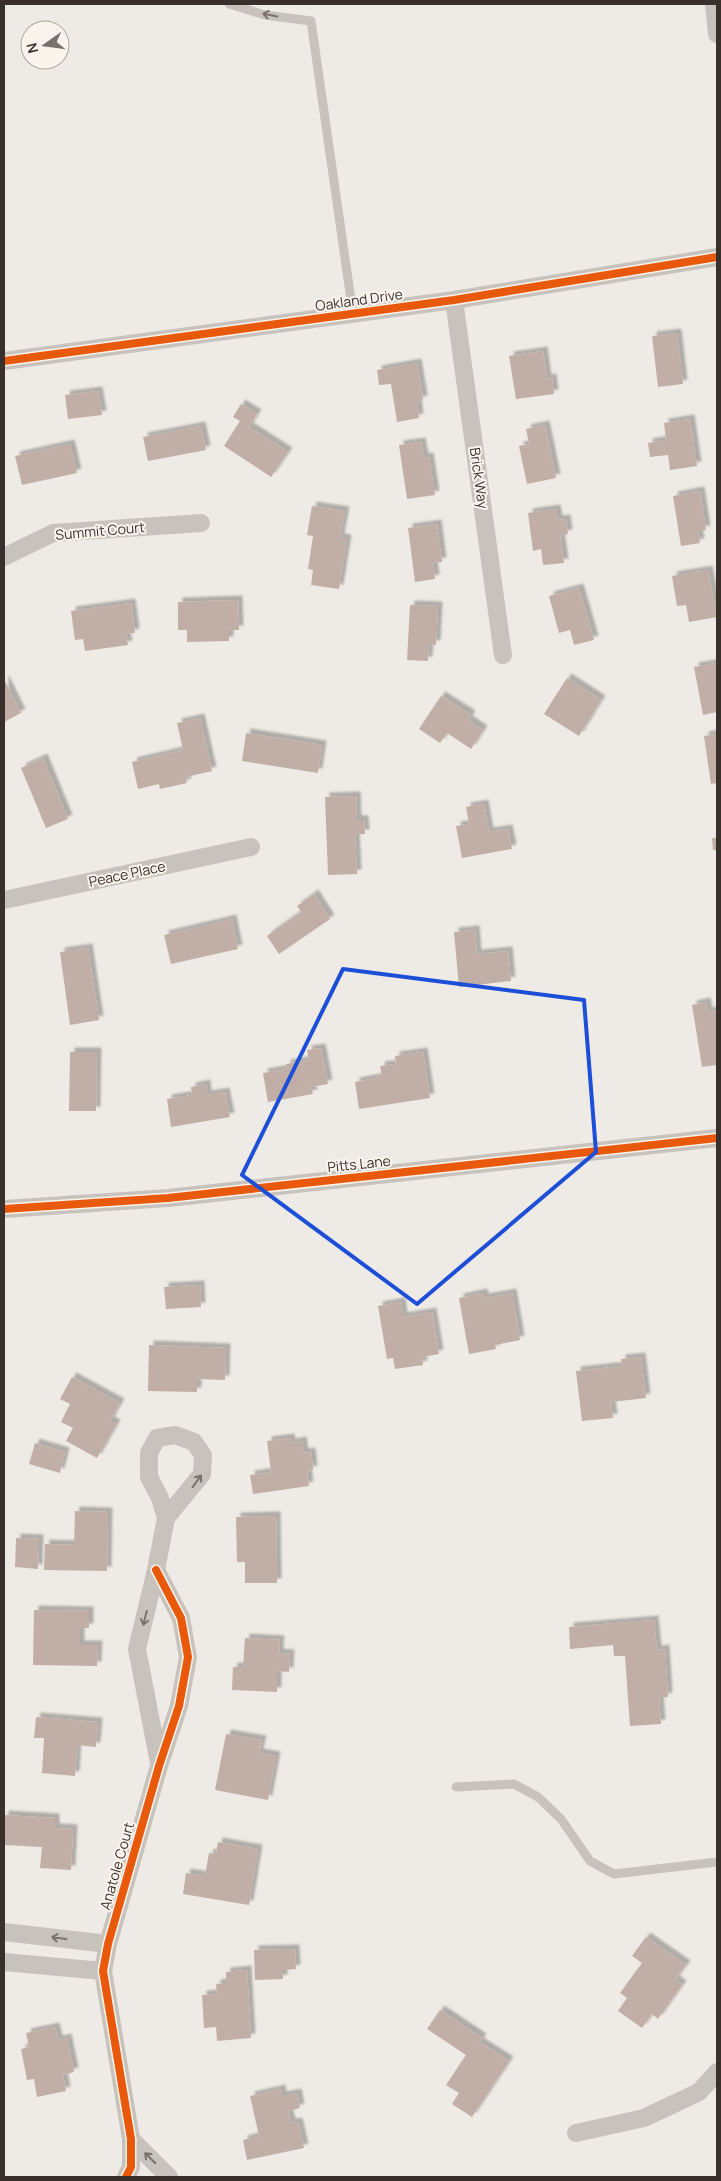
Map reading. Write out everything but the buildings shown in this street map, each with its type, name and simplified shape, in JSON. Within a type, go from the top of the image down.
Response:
[{"type":"street","points":[[714,4],[717,34]]},
{"type":"street","name":"Oakland Drive","points":[[4,361],[454,300],[717,257]]},
{"type":"street","name":"Brick Way","points":[[454,300],[503,656]]},
{"type":"street","name":"Summit Court","points":[[4,557],[54,533],[201,523]]},
{"type":"street","name":"Peace Place","points":[[4,900],[251,847]]},
{"type":"street","name":"Pitts Lane","points":[[4,1209],[168,1198],[717,1138]]},
{"type":"street","name":"Anatole Court","points":[[159,1766],[137,1649],[166,1518]]},
{"type":"street","name":"Anatole Court","points":[[126,2177],[131,2167],[131,2139],[102,1972],[108,1944],[159,1766],[180,1706],[188,1657],[181,1618],[156,1570]]},
{"type":"street","points":[[4,1932],[108,1944]]},
{"type":"street","points":[[4,1962],[102,1972]]},
{"type":"street","points":[[576,2132],[644,2118],[699,2092],[717,2072]]},
{"type":"street","points":[[131,2139],[169,2177]]},
{"type":"lane","points":[[230,4],[265,15],[311,21],[353,314]]},
{"type":"lane","points":[[456,1787],[514,1784],[538,1796],[561,1819],[590,1861],[614,1874],[717,1862]]},
{"type":"highlighted area","points":[[343,969],[584,1000],[596,1152],[417,1304],[242,1175]]},
{"type":"cycle path","points":[[4,361],[454,300],[717,257]]},
{"type":"cycle path","points":[[4,1209],[168,1198],[717,1138]]},
{"type":"cycle path","points":[[126,2177],[131,2167],[131,2139],[103,1971],[108,1944],[159,1766],[179,1706],[188,1657],[181,1618],[156,1570]]}]
